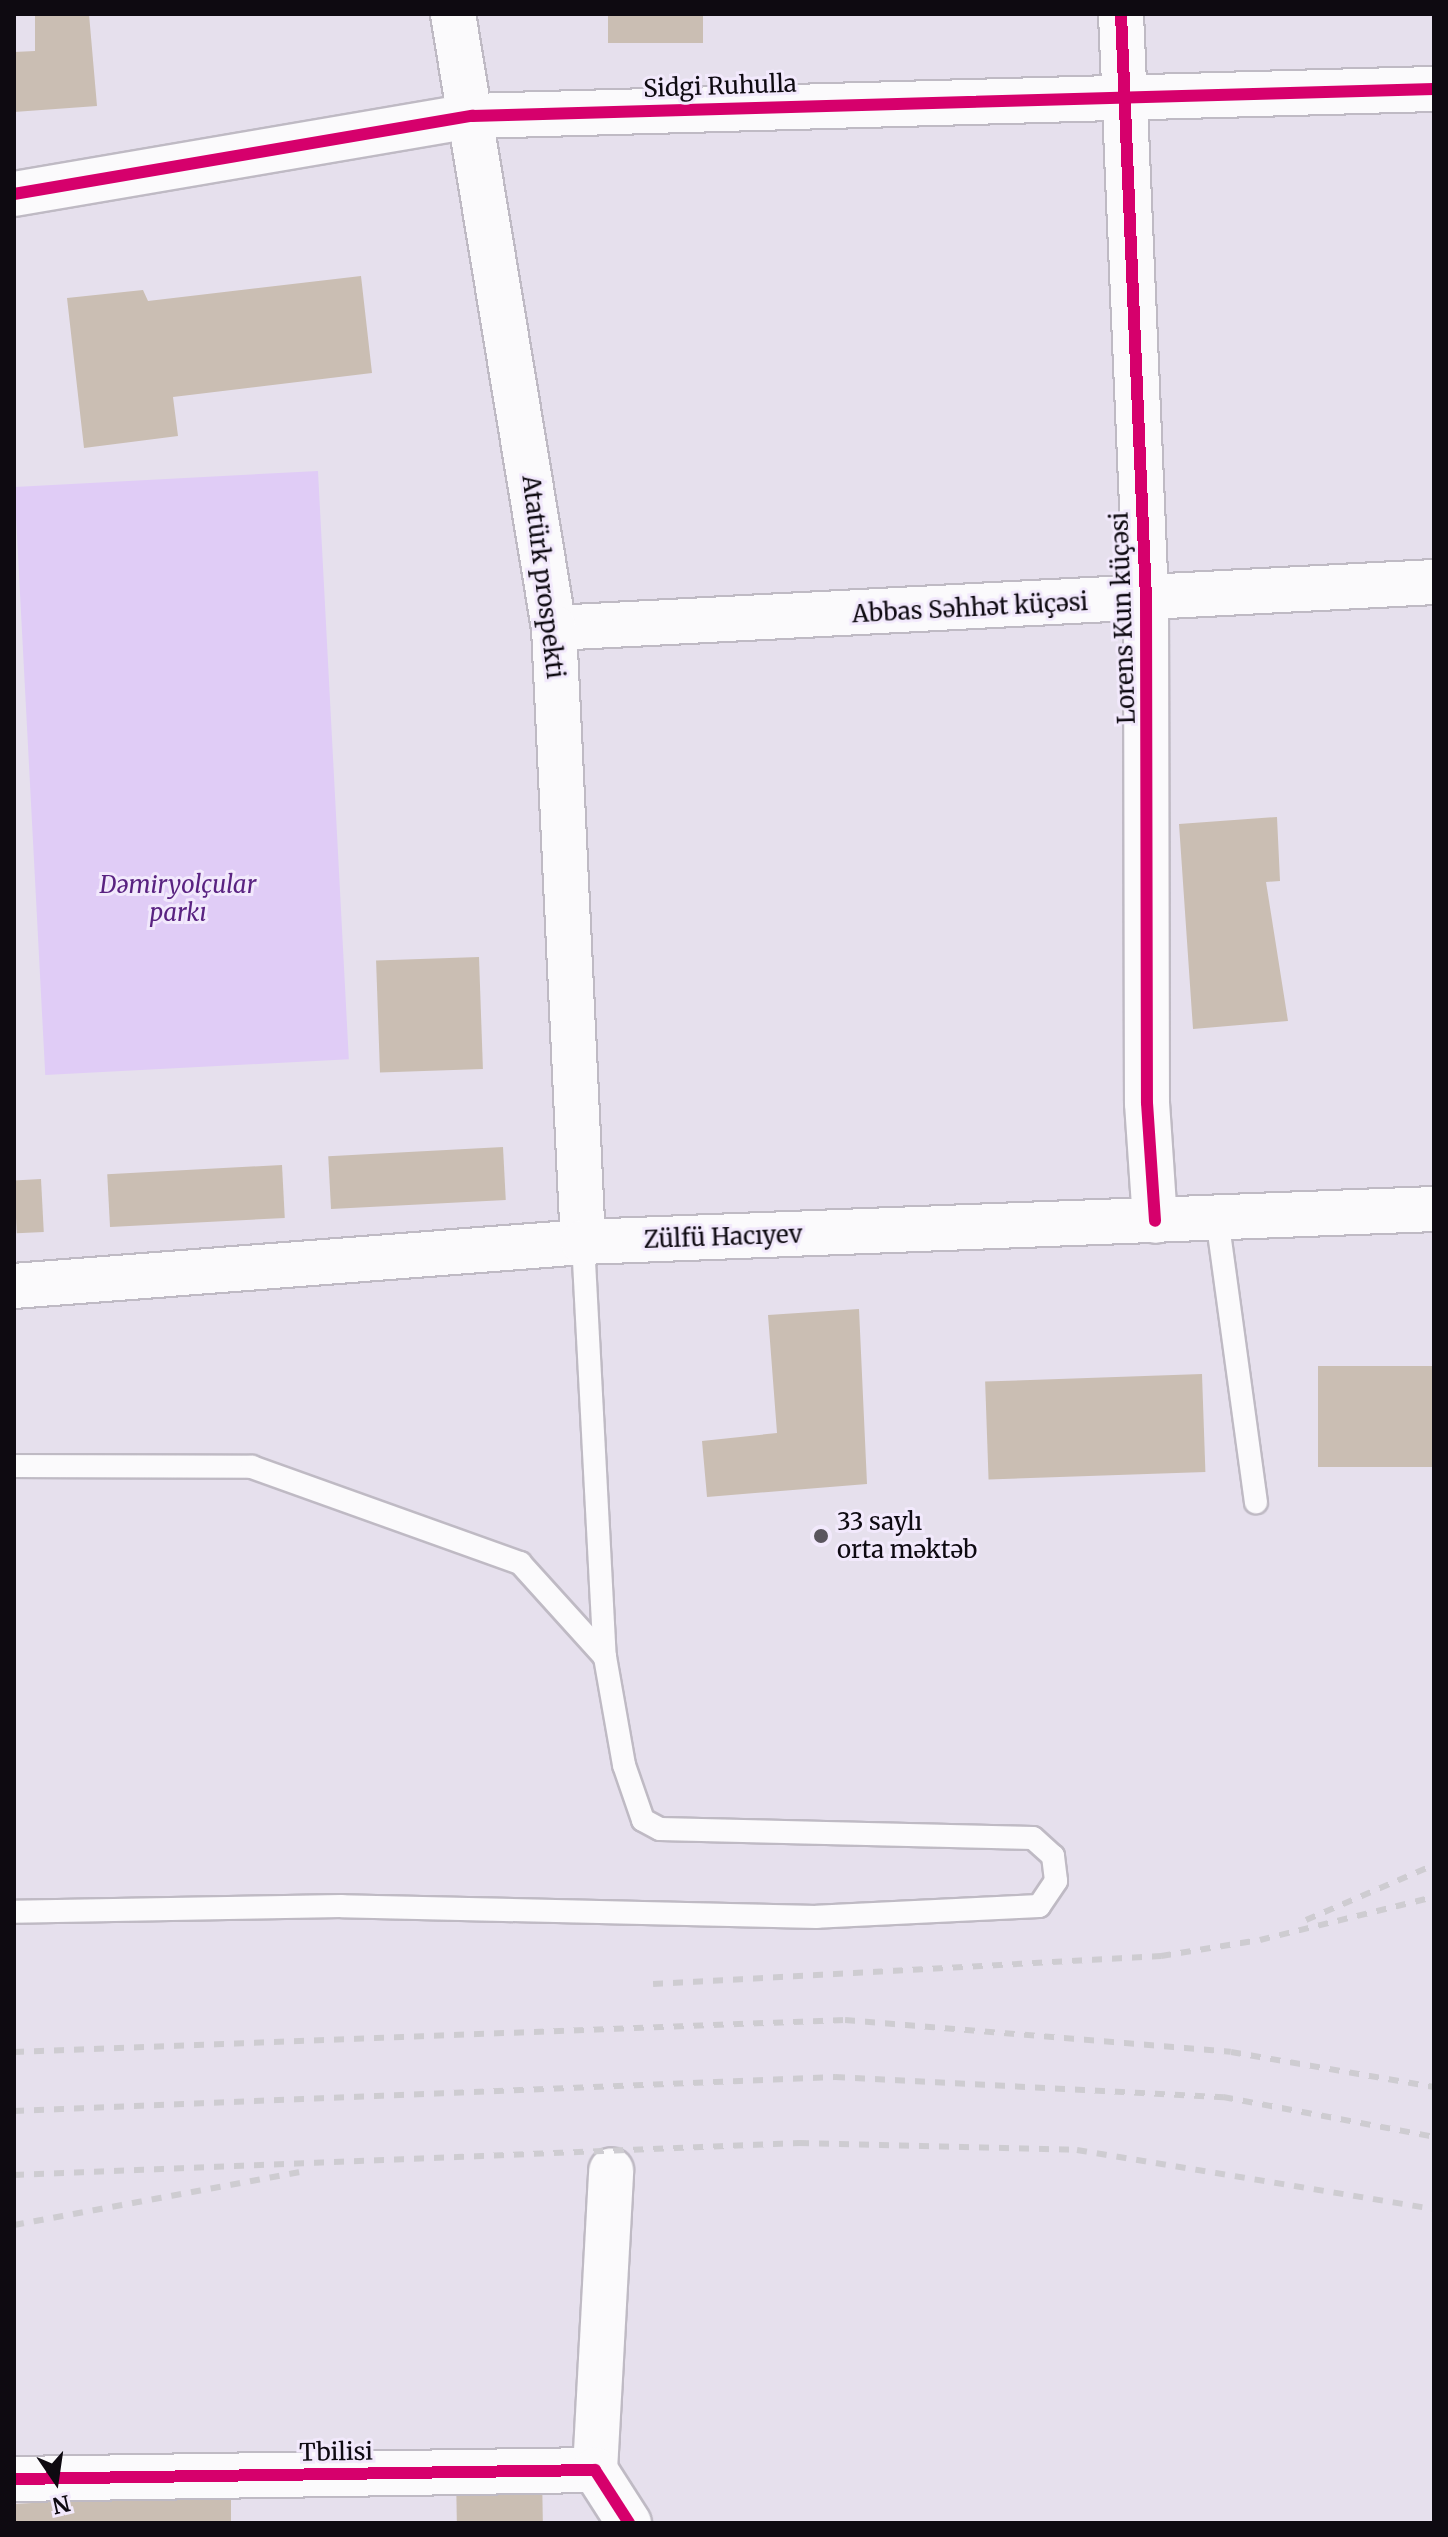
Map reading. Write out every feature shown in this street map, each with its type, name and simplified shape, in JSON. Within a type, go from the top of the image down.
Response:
[{"type":"street","name":"Atatürk prospekti","points":[[453,14],[554,628],[583,1242]]},
{"type":"street","name":"Lorens Kun küçəsi","points":[[1121,14],[1146,599],[1147,1103],[1155,1221]]},
{"type":"street","name":"Sidgi Ruhulla","points":[[14,194],[472,116],[1123,94],[1434,89]]},
{"type":"street","name":"Abbas Səhhət küçəsi","points":[[554,628],[1434,582]]},
{"type":"street","name":"Zülfü Hacıyev","points":[[14,1286],[583,1242],[1434,1209]]},
{"type":"street","points":[[611,2170],[595,2470],[629,2523]]},
{"type":"street","name":"Tbilisi","points":[[14,2479],[595,2470]]},
{"type":"lane","points":[[1217,1218],[1256,1502]]},
{"type":"lane","points":[[14,1912],[342,1906],[817,1917],[1039,1906],[1056,1881],[1053,1856],[1033,1838],[660,1829],[643,1820],[624,1765],[605,1657],[583,1242]]},
{"type":"lane","points":[[14,1466],[252,1467],[520,1563],[605,1657]]},
{"type":"green space","name":"Dəmiryolçular parkı","points":[[318,471],[349,1059],[45,1075],[14,487]]},
{"type":"building","points":[[35,14],[89,14],[97,106],[14,112],[14,52],[35,51]]},
{"type":"building","points":[[608,14],[703,14],[703,43],[608,43]]},
{"type":"building","points":[[361,276],[372,373],[173,397],[178,436],[84,448],[67,298],[143,290],[148,301]]},
{"type":"building","points":[[1277,817],[1280,881],[1266,882],[1288,1021],[1193,1029],[1179,824]]},
{"type":"building","points":[[479,957],[483,1069],[380,1073],[376,961]]},
{"type":"building","points":[[503,1147],[506,1200],[331,1209],[328,1156]]},
{"type":"building","points":[[282,1165],[285,1218],[110,1227],[107,1174]]},
{"type":"building","points":[[41,1179],[44,1232],[17,1233],[14,1180]]},
{"type":"building","points":[[859,1309],[867,1484],[707,1497],[702,1441],[777,1433],[768,1315]]},
{"type":"building","points":[[1318,1366],[1434,1366],[1434,1467],[1318,1467]]},
{"type":"building","points":[[1202,1374],[1205,1472],[989,1480],[985,1382]]},
{"type":"building","points":[[542,2473],[543,2523],[457,2523],[456,2475]]},
{"type":"building","points":[[231,2492],[231,2523],[14,2523],[14,2504]]},
{"type":"railway","points":[[1306,1920],[1434,1865]]},
{"type":"railway","points":[[653,1984],[1161,1956],[1260,1940],[1434,1897]]},
{"type":"railway","points":[[14,2052],[845,2020],[1231,2052],[1434,2087]]},
{"type":"railway","points":[[14,2111],[835,2077],[1223,2097],[1434,2137]]},
{"type":"railway","points":[[14,2175],[799,2143],[1077,2150],[1434,2209]]},
{"type":"railway","points":[[14,2225],[304,2171]]},
{"type":"cycle path","points":[[1121,14],[1146,599],[1147,1103],[1155,1221]]},
{"type":"cycle path","points":[[14,194],[472,116],[1434,89]]},
{"type":"cycle path","points":[[14,2479],[595,2470],[629,2523]]},
{"type":"place","name":"33 saylı orta məktəb","points":[[821,1536]]}]
